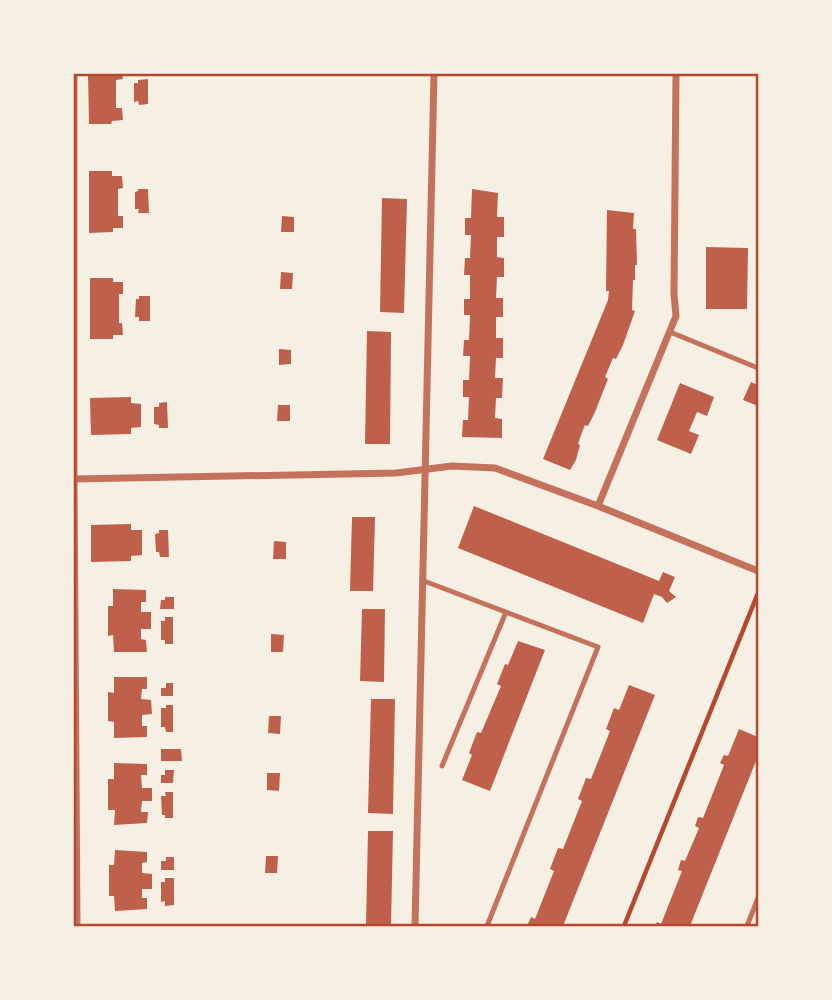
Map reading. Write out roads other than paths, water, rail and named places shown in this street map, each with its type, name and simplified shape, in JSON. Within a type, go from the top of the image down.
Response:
[{"type":"street","points":[[74,74],[77,924]]},
{"type":"street","points":[[415,926],[434,74]]},
{"type":"street","points":[[598,506],[676,316],[676,74]]},
{"type":"street","points":[[74,479],[396,473],[452,466],[495,468],[598,506],[758,571]]},
{"type":"lane","points":[[670,332],[758,368]]},
{"type":"lane","points":[[424,581],[598,647],[487,926]]},
{"type":"lane","points":[[442,766],[506,612]]},
{"type":"lane","points":[[747,926],[758,898]]}]
